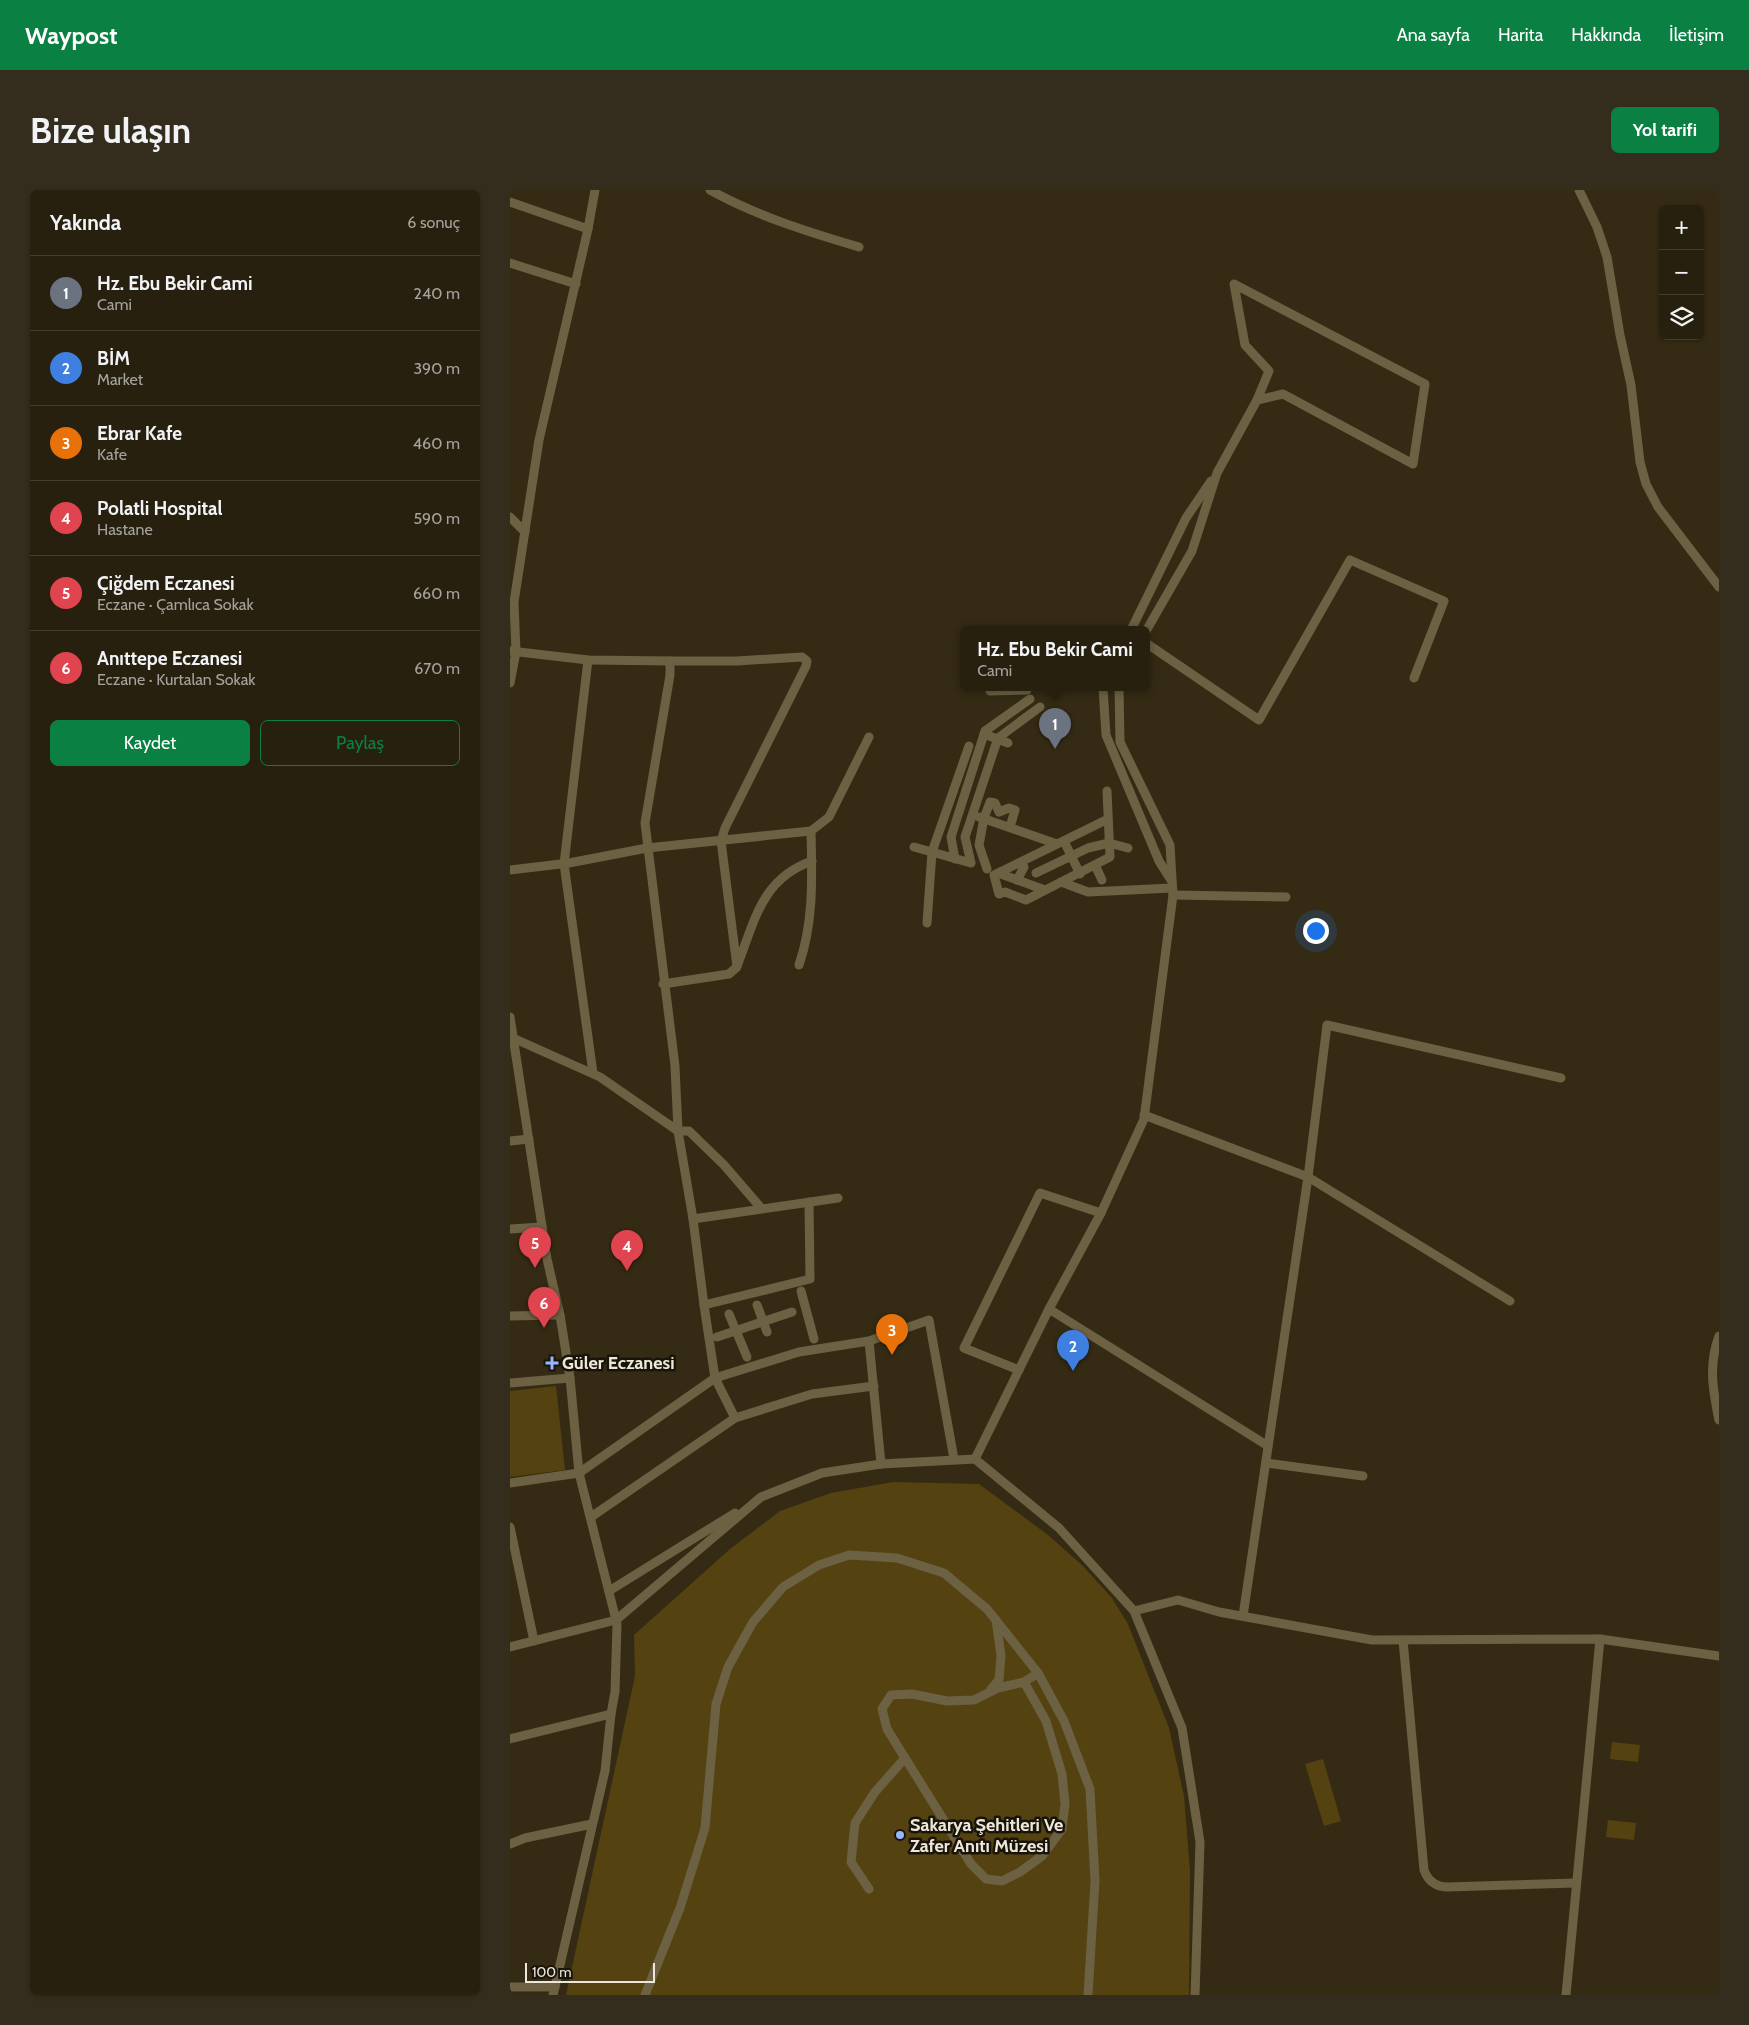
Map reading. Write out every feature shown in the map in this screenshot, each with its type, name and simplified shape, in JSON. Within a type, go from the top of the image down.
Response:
[{"type":"street","points":[[510,683],[514,602],[539,440],[596,190]]},
{"type":"street","points":[[710,190],[755,212],[796,228],[858,247]]},
{"type":"street","points":[[1579,190],[1597,227],[1607,257],[1620,335],[1631,385],[1640,462],[1646,484],[1658,508],[1719,587]]},
{"type":"street","points":[[510,202],[588,229]]},
{"type":"street","points":[[510,263],[576,284]]},
{"type":"street","points":[[1133,626],[1186,518],[1216,473],[1257,400],[1269,370],[1245,345],[1234,284],[1425,384],[1414,464],[1283,394],[1257,400]]},
{"type":"street","points":[[1149,626],[1192,551],[1216,473]]},
{"type":"street","points":[[510,517],[525,532]]},
{"type":"street","points":[[1150,646],[1258,720],[1350,560],[1444,601],[1414,678]]},
{"type":"street","points":[[513,652],[588,660],[737,661],[802,657],[807,662],[721,841],[737,967]]},
{"type":"street","points":[[588,660],[564,864],[593,1074]]},
{"type":"street","points":[[670,661],[670,675],[645,823],[647,848],[675,1066],[678,1131],[693,1219],[715,1378],[735,1418]]},
{"type":"street","points":[[1103,691],[1106,735],[1172,888]]},
{"type":"street","points":[[975,1459],[1049,1309],[1100,1213],[1144,1115],[1172,888],[1170,845],[1120,742],[1119,691]]},
{"type":"street","points":[[955,859],[951,837],[984,734],[1030,699]]},
{"type":"street","points":[[914,847],[971,863],[966,837],[998,739],[1040,708]]},
{"type":"street","points":[[984,734],[1008,743]]},
{"type":"street","points":[[510,870],[564,864],[647,848],[811,831],[829,817],[869,737]]},
{"type":"street","points":[[927,923],[932,852],[969,746]]},
{"type":"street","points":[[998,873],[1036,887],[1061,882],[1110,857],[1107,791]]},
{"type":"street","points":[[987,870],[980,845],[984,818],[990,802],[995,803],[999,812],[996,822]]},
{"type":"street","points":[[948,806],[1058,844],[1072,856],[1080,873]]},
{"type":"street","points":[[999,812],[1009,808],[1015,810],[1010,827]]},
{"type":"street","points":[[1033,871],[1036,887],[1026,900],[1005,892],[1000,894],[994,875],[1108,819]]},
{"type":"street","points":[[799,965],[806,945],[811,916],[811,831]]},
{"type":"street","points":[[1017,880],[1033,871],[1088,848],[1109,843],[1128,848]]},
{"type":"street","points":[[1058,844],[1058,862]]},
{"type":"street","points":[[663,984],[729,974],[737,967],[765,896],[786,874],[797,866],[812,861]]},
{"type":"street","points":[[1095,865],[1102,880]]},
{"type":"street","points":[[1061,882],[1088,892],[1172,888],[1286,897]]},
{"type":"street","points":[[510,1017],[547,1259],[560,1315],[570,1378],[579,1473],[616,1620],[616,1692],[611,1714],[605,1771],[554,1991],[510,1987]]},
{"type":"street","points":[[1243,1616],[1308,1178],[1327,1025],[1561,1078]]},
{"type":"street","points":[[513,1038],[600,1077],[678,1131],[689,1130],[724,1165],[761,1208]]},
{"type":"street","points":[[1144,1115],[1308,1178],[1510,1301]]},
{"type":"street","points":[[510,1141],[529,1139]]},
{"type":"street","points":[[1019,1370],[964,1348],[1040,1193],[1100,1213]]},
{"type":"street","points":[[693,1219],[838,1198]]},
{"type":"street","points":[[704,1305],[810,1279],[809,1202]]},
{"type":"street","points":[[510,1229],[542,1227]]},
{"type":"street","points":[[801,1291],[814,1339]]},
{"type":"street","points":[[757,1305],[767,1332]]},
{"type":"street","points":[[1049,1309],[1268,1446]]},
{"type":"street","points":[[717,1337],[792,1312]]},
{"type":"street","points":[[729,1314],[747,1357]]},
{"type":"street","points":[[510,1316],[560,1315]]},
{"type":"street","points":[[510,1483],[579,1473],[715,1378],[799,1352],[869,1342],[929,1320],[954,1459]]},
{"type":"street","points":[[1719,1336],[1714,1353],[1712,1374],[1719,1420]]},
{"type":"street","points":[[869,1342],[881,1464]]},
{"type":"street","points":[[510,1383],[570,1378]]},
{"type":"street","points":[[591,1517],[735,1418],[812,1394],[874,1386]]},
{"type":"street","points":[[609,1591],[761,1497],[822,1473],[881,1464],[975,1459],[1059,1528],[1134,1611],[1182,1728],[1200,1842],[1195,1995]]},
{"type":"street","points":[[1266,1463],[1363,1476]]},
{"type":"street","points":[[510,1647],[616,1620],[761,1497]]},
{"type":"street","points":[[510,1527],[534,1641]]},
{"type":"street","points":[[645,1995],[680,1908],[705,1828],[716,1704],[728,1667],[753,1622],[783,1588],[819,1564],[848,1555],[897,1558],[944,1572],[987,1609],[1038,1673],[1064,1721],[1090,1789],[1095,1881],[1088,1995]]},
{"type":"street","points":[[1134,1611],[1178,1600],[1219,1612],[1372,1640],[1600,1639],[1719,1656]]},
{"type":"street","points":[[986,1694],[999,1680],[1000,1656],[996,1620]]},
{"type":"street","points":[[1566,1995],[1600,1639]]},
{"type":"street","points":[[1403,1640],[1424,1870],[1427,1877],[1433,1884],[1448,1887],[1576,1883]]},
{"type":"street","points":[[1024,1682],[1046,1721],[1062,1774],[1065,1804],[1062,1829],[1042,1856],[1020,1872],[1002,1881],[986,1879],[971,1864],[887,1729],[882,1709],[891,1695],[912,1694],[947,1701],[974,1700],[998,1688],[1024,1682],[1038,1673]]},
{"type":"street","points":[[510,1739],[611,1714]]},
{"type":"street","points":[[869,1889],[851,1862],[855,1823],[875,1792],[905,1758]]},
{"type":"street","points":[[510,1844],[525,1838],[592,1824]]},
{"type":"shaded area","points":[[556,1386],[565,1470],[510,1477],[510,1391]]},
{"type":"shaded area","points":[[893,1482],[979,1484],[1048,1535],[1082,1565],[1112,1598],[1128,1624],[1169,1728],[1184,1796],[1190,1871],[1189,1995],[566,1995],[635,1676],[634,1635],[730,1549],[780,1511],[831,1493]]},
{"type":"shaded area","points":[[1612,1742],[1640,1745],[1638,1762],[1610,1759]]},
{"type":"shaded area","points":[[1323,1759],[1341,1821],[1324,1826],[1305,1764]]},
{"type":"shaded area","points":[[1608,1820],[1636,1823],[1634,1840],[1606,1837]]},
{"type":"place","name":"Hz. Ebu Bekir Cami","points":[[1055,749]]},
{"type":"place","name":"Çiğdem Eczanesi","points":[[535,1268]]},
{"type":"place","name":"Polatli Hospital","points":[[627,1271]]},
{"type":"place","name":"Anıttepe Eczanesi","points":[[544,1328]]},
{"type":"place","name":"Ebrar Kafe","points":[[892,1355]]},
{"type":"place","name":"Güler Eczanesi","points":[[552,1363]]},
{"type":"place","name":"BİM","points":[[1073,1371]]},
{"type":"place","name":"Sakarya Şehitleri Ve Zafer Anıtı Müzesi","points":[[900,1835]]}]
